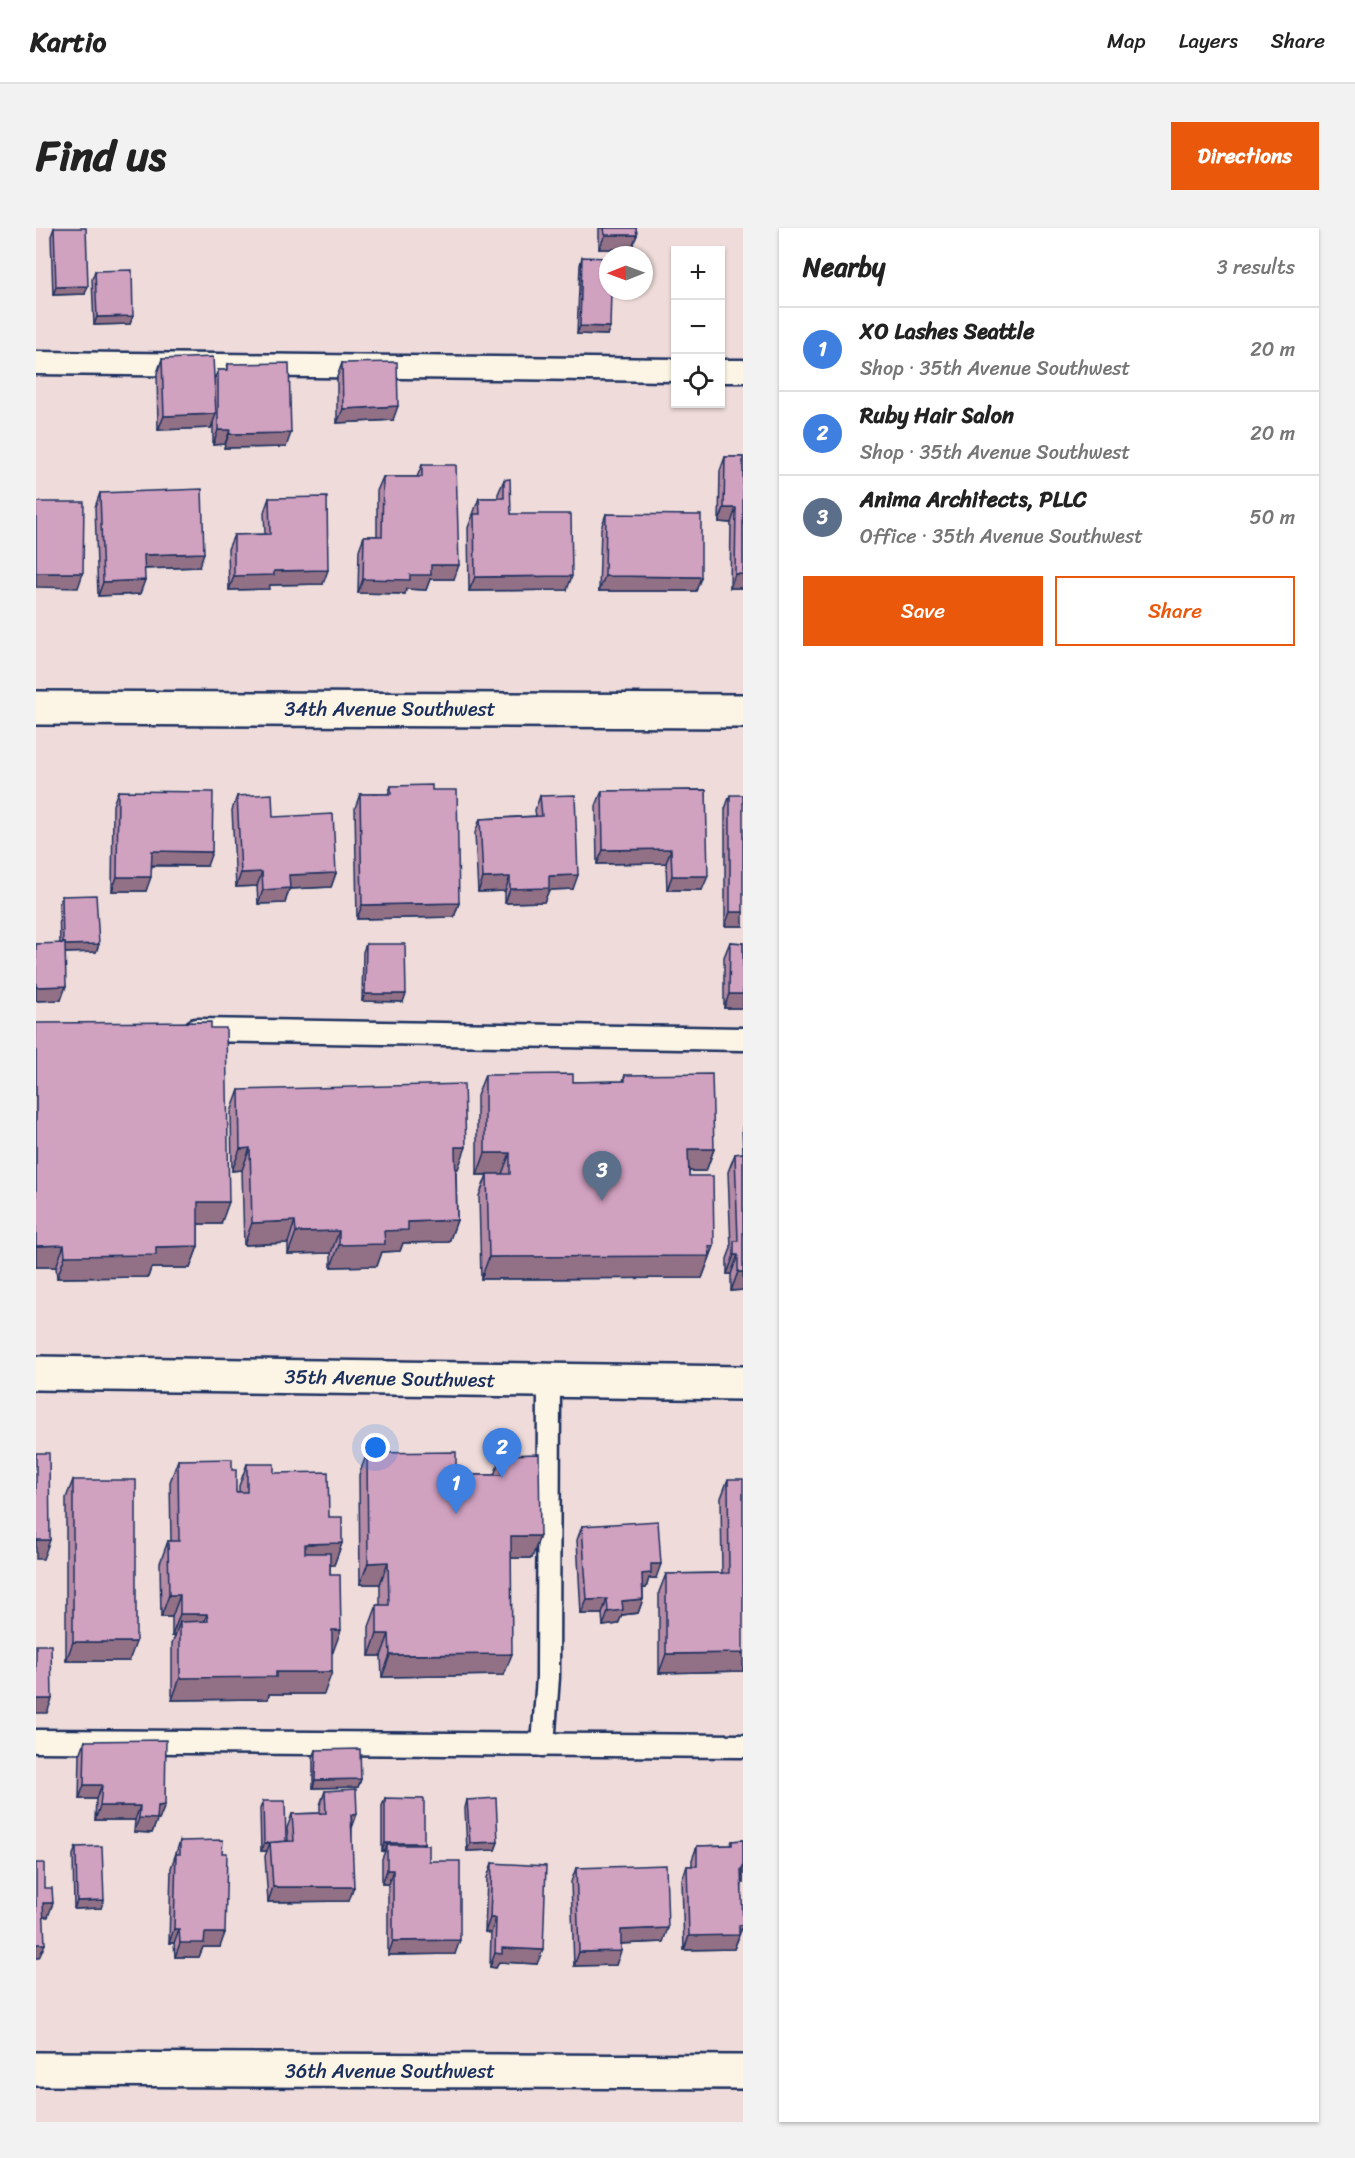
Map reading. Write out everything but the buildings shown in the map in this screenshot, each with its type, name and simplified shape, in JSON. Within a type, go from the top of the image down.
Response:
[{"type":"street","name":"34th Avenue Southwest","points":[[36,708],[743,711]]},
{"type":"street","name":"35th Avenue Southwest","points":[[36,1373],[743,1383]]},
{"type":"street","name":"36th Avenue Southwest","points":[[36,2069],[743,2072]]},
{"type":"lane","points":[[36,363],[671,370]]},
{"type":"lane","points":[[725,371],[743,371]]},
{"type":"lane","points":[[180,1029],[743,1039]]},
{"type":"lane","points":[[543,1744],[548,1677],[549,1380]]},
{"type":"lane","points":[[36,1741],[743,1746]]},
{"type":"place","name":"Anima Architects, PLLC","points":[[602,1201]]},
{"type":"place","name":"Ruby Hair Salon","points":[[502,1478]]},
{"type":"place","name":"XO Lashes Seattle","points":[[456,1514]]}]
